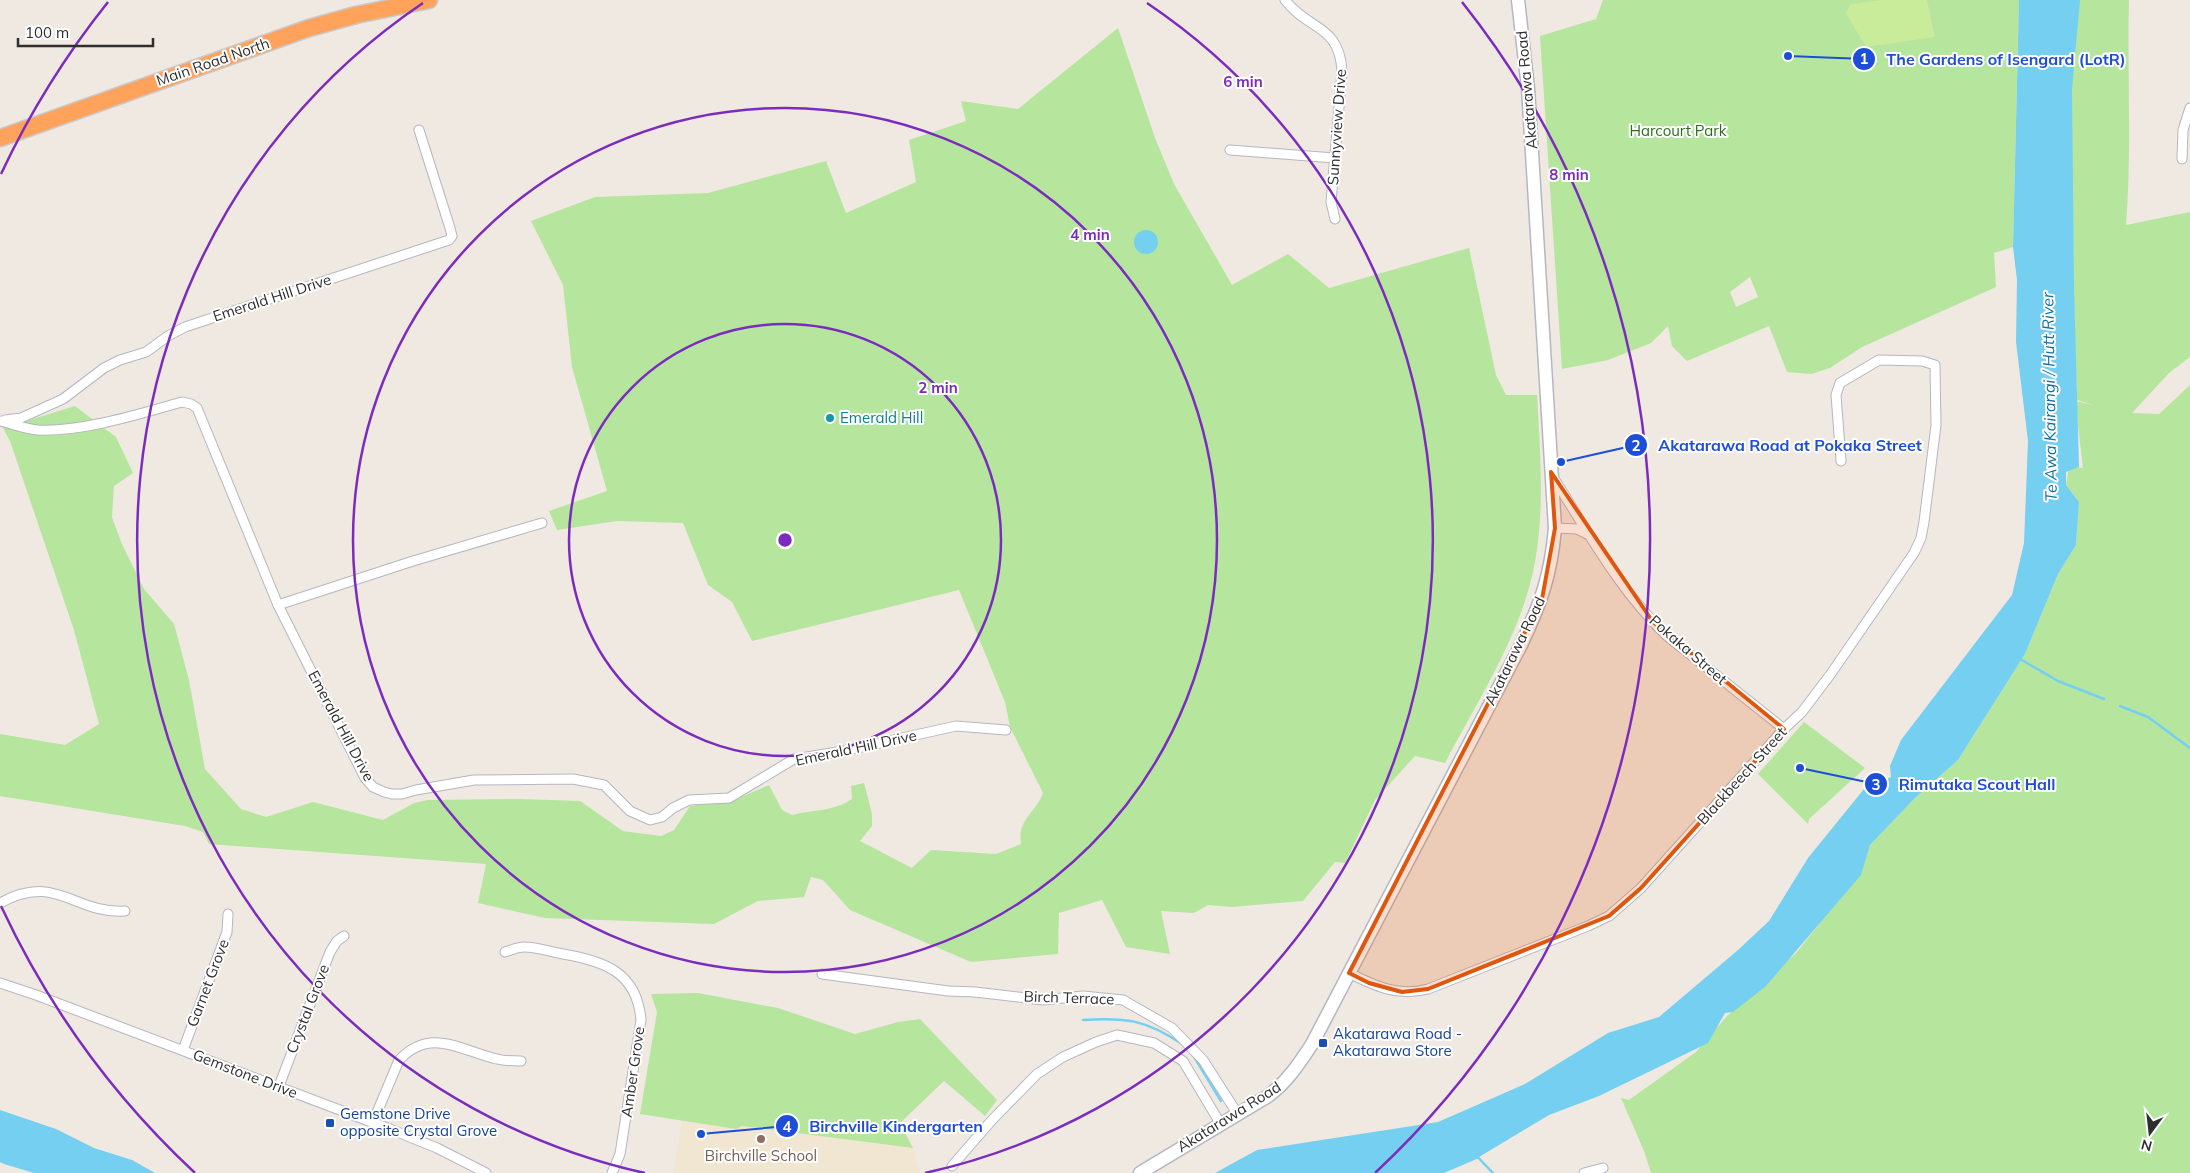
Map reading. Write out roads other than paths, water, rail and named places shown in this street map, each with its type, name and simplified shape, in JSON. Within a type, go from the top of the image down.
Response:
[{"type":"highway","name":"Main Road North","points":[[0,138],[309,28],[356,15],[429,0]]},
{"type":"street","name":"Sunnyview Drive","points":[[1285,0],[1296,12],[1333,39],[1341,57],[1342,71],[1331,202],[1335,219]]},
{"type":"street","name":"Akatarawa Road","points":[[1140,1173],[1220,1123],[1268,1096],[1292,1074],[1312,1044],[1533,620],[1548,578],[1555,528],[1528,88],[1518,0]]},
{"type":"street","points":[[2182,159],[2183,130],[2190,108]]},
{"type":"street","name":"Emerald Hill Drive","points":[[0,421],[21,418],[63,399],[104,368],[120,360],[146,352],[185,327],[449,240],[452,236],[450,228],[419,130]]},
{"type":"street","points":[[1230,150],[1334,158]]},
{"type":"street","name":"Blackbeech Street","points":[[1348,973],[1381,988],[1392,991],[1414,992],[1579,930],[1609,916],[1641,888],[1784,729],[1802,712],[1830,675],[1914,553],[1921,538],[1936,425],[1935,365],[1922,361],[1879,360],[1840,383],[1836,395],[1841,461]]},
{"type":"street","name":"Emerald Hill Drive","points":[[0,421],[27,429],[57,430],[119,419],[182,402],[197,408],[278,605],[365,778],[373,787],[384,792],[402,794],[474,780],[573,779],[604,785],[630,811],[650,820],[662,817],[689,800],[729,798],[794,759],[844,751],[956,726],[1006,730]]},
{"type":"street","name":"Pokaka Street","points":[[1551,472],[1587,534],[1628,592],[1653,622],[1667,636],[1784,729]]},
{"type":"street","points":[[278,605],[413,561],[542,523]]},
{"type":"street","points":[[1555,528],[1576,529],[1587,534]]},
{"type":"street","points":[[0,903],[19,894],[34,890],[51,892],[105,911],[125,911]]},
{"type":"street","name":"Garnet Grove","points":[[183,1050],[227,932],[228,914]]},
{"type":"street","name":"Crystal Grove","points":[[279,1086],[330,952],[337,941],[344,936]]},
{"type":"street","name":"Amber Grove","points":[[505,952],[524,947],[591,959],[607,965],[620,974],[632,989],[640,1006],[641,1020],[625,1128],[620,1154],[612,1173]]},
{"type":"street","name":"Birch Terrace","points":[[822,974],[932,990],[975,992],[1043,1000],[1083,996],[1123,1000],[1172,1028],[1203,1060],[1237,1113]]},
{"type":"street","name":"Gemstone Drive","points":[[0,984],[183,1050],[373,1122],[437,1148],[486,1173]]},
{"type":"street","points":[[952,1166],[992,1120],[1038,1074],[1063,1057],[1096,1042],[1118,1035],[1154,1043],[1183,1061],[1220,1123]]},
{"type":"street","points":[[373,1122],[399,1060],[406,1052],[418,1045],[433,1042],[450,1043],[496,1059],[521,1061]]},
{"type":"street","points":[[1584,1173],[1603,1168]]},
{"type":"water","name":"Te Awa Kairangi / Hutt River","points":[[2019,0],[2080,0],[2072,89],[2074,287],[2079,467],[2066,472],[2066,485],[2079,502],[2076,545],[2058,574],[2025,654],[1958,760],[1915,798],[1870,845],[1861,875],[1766,986],[1733,1012],[1725,1013],[1708,1043],[1599,1096],[1549,1115],[1479,1157],[1473,1152],[1479,1158],[1444,1173],[1215,1173],[1257,1150],[1438,1122],[1525,1084],[1608,1033],[1659,1017],[1769,921],[1808,858],[1864,789],[1891,777],[1890,766],[1901,740],[2012,595],[2024,543],[2028,441],[2016,342],[2017,280],[2013,247]]},
{"type":"water","points":[[1146,230],[1155,233],[1158,242],[1155,251],[1146,254],[1137,251],[1134,242],[1137,233]]},
{"type":"water","points":[[0,1110],[56,1129],[94,1148],[132,1160],[155,1173],[34,1173],[4,1164],[0,1162]]},
{"type":"waterway","points":[[2020,659],[2058,681],[2104,699]]},
{"type":"waterway","points":[[2120,706],[2148,717],[2190,748]]},
{"type":"waterway","points":[[1083,1020],[1112,1019],[1135,1022],[1157,1030],[1182,1044]]},
{"type":"waterway","points":[[1193,1055],[1221,1101]]},
{"type":"waterway","points":[[1470,1149],[1493,1173]]},
{"type":"place","name":"The Gardens of Isengard (LotR)","points":[[1788,56]]},
{"type":"place","name":"Emerald Hill","points":[[830,418]]},
{"type":"place","name":"Akatarawa Road at Pokaka Street","points":[[1561,462]]},
{"type":"place","name":"Rimutaka Scout Hall","points":[[1800,768]]},
{"type":"place","name":"Akatarawa Road - Akatarawa Store","points":[[1323,1043]]},
{"type":"place","name":"Gemstone Drive opposite Crystal Grove","points":[[330,1123]]},
{"type":"place","name":"Birchville Kindergarten","points":[[701,1134]]},
{"type":"place","name":"Birchville School","points":[[761,1139]]},
{"type":"park label","name":"Harcourt Park","points":[[1678,131]]}]
